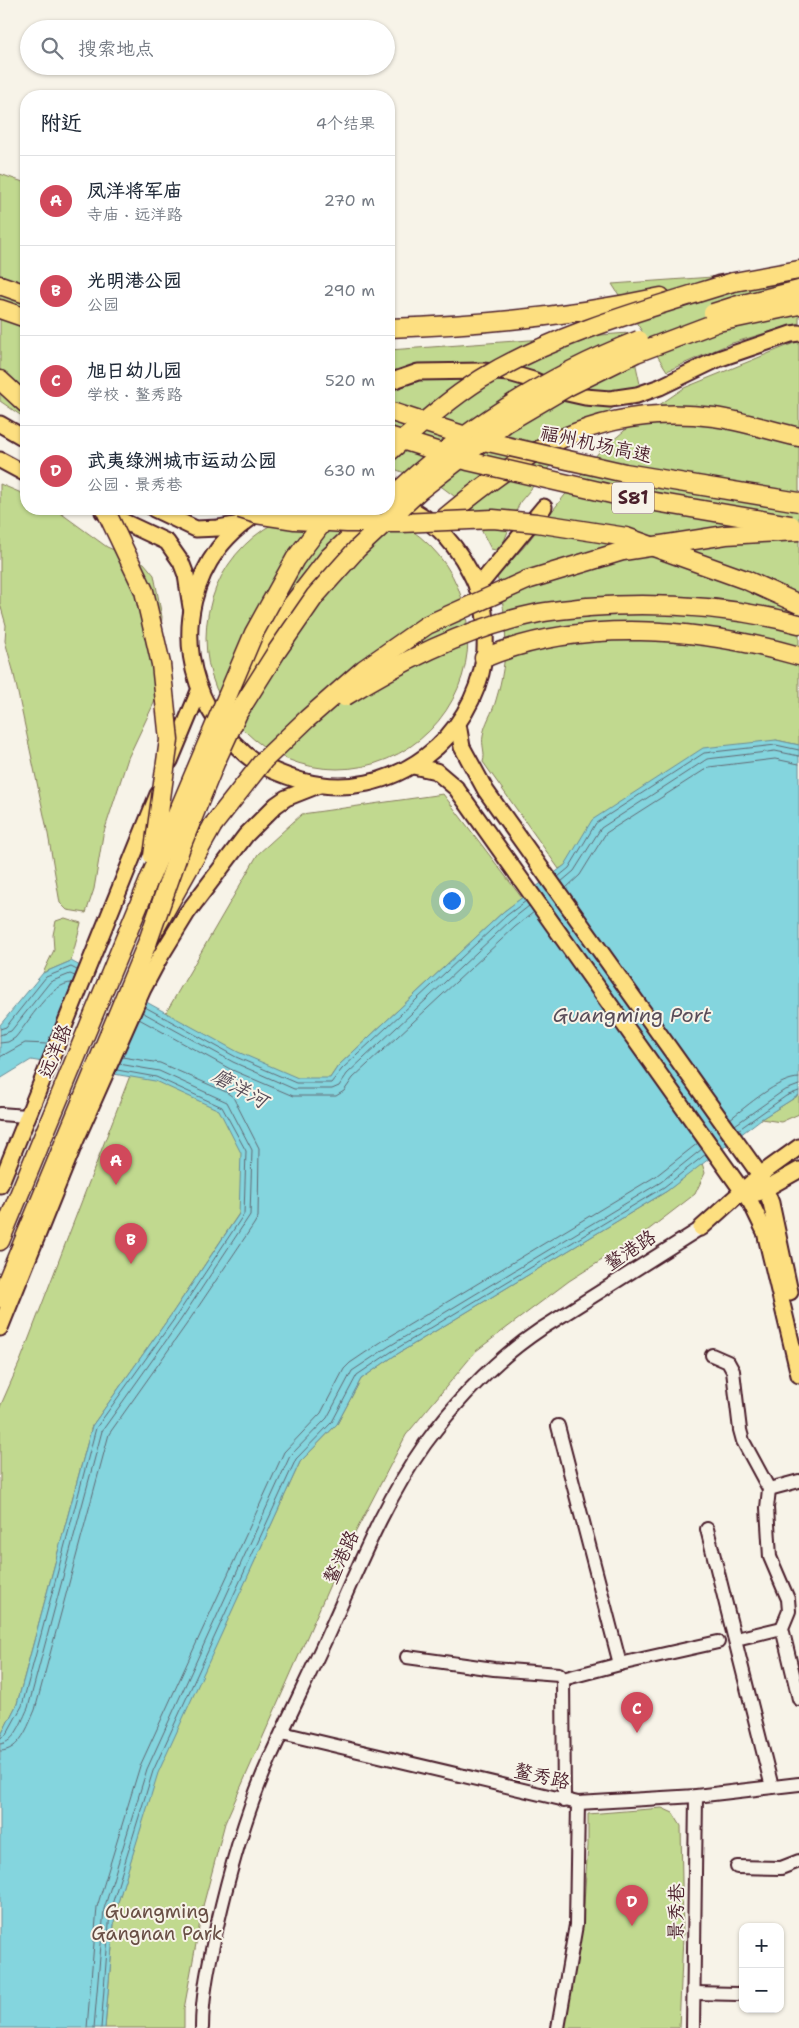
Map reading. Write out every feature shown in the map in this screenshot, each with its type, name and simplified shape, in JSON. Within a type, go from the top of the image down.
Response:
[{"type":"highway","points":[[395,328],[457,326],[560,314],[638,302],[799,270]]},
{"type":"highway","points":[[395,447],[439,408],[475,384],[546,344],[733,282]]},
{"type":"highway","points":[[0,283],[20,286]]},
{"type":"highway","points":[[0,283],[20,291]]},
{"type":"highway","points":[[395,493],[414,475],[492,417],[536,389],[595,358],[669,328],[735,306],[799,290]]},
{"type":"highway","points":[[395,513],[419,491],[506,423],[569,386],[636,353],[718,322],[799,305]]},
{"type":"highway","points":[[0,309],[20,316]]},
{"type":"highway","points":[[0,379],[20,394]]},
{"type":"highway","points":[[0,379],[20,398]]},
{"type":"highway","name":"福州机场高速","points":[[395,413],[475,439],[625,474],[799,502]]},
{"type":"highway","points":[[435,526],[481,487],[524,458],[567,435],[612,420],[667,413],[716,417],[799,437]]},
{"type":"highway","name":"S81","points":[[395,438],[468,461],[620,496],[799,526]]},
{"type":"highway","points":[[108,515],[144,591],[162,664],[169,740],[150,878]]},
{"type":"highway","points":[[262,515],[295,520],[347,524],[400,524],[492,519],[537,523],[626,538],[746,580],[799,604]]},
{"type":"highway","points":[[150,878],[254,633],[295,558],[328,515]]},
{"type":"highway","points":[[220,711],[268,636],[329,557],[374,515]]},
{"type":"highway","points":[[0,1298],[148,941],[182,844],[238,713],[277,651],[315,596],[357,549],[393,515]]},
{"type":"highway","points":[[148,941],[212,825],[264,760],[364,668],[427,625],[527,580],[623,551],[726,535],[799,531]]},
{"type":"highway","points":[[307,719],[355,690],[431,650],[483,629],[539,613],[629,604],[714,607],[799,624]]},
{"type":"highway","points":[[484,658],[526,644],[613,632],[658,632],[705,636],[758,645],[799,656]]},
{"type":"highway","name":"远洋路","points":[[0,1240],[150,878]]},
{"type":"main road","points":[[395,380],[418,372],[482,371],[509,373],[533,380],[558,391],[585,397],[610,398],[637,395],[660,387],[718,359],[799,332]]},
{"type":"main road","points":[[0,424],[20,436]]},
{"type":"main road","points":[[0,460],[20,471]]},
{"type":"main road","points":[[240,517],[201,578],[192,611],[190,647],[192,665],[199,691],[218,726],[246,755],[280,775],[319,785],[367,784],[413,766],[438,747],[458,724],[475,693],[484,658],[485,623],[477,588],[460,554],[435,526],[411,509],[395,502]]},
{"type":"main road","points":[[477,588],[544,507]]},
{"type":"main road","points":[[110,515],[167,542],[181,562],[192,611]]},
{"type":"main road","points":[[167,515],[196,529],[218,528],[240,517]]},
{"type":"main road","points":[[0,1185],[26,1116],[199,691]]},
{"type":"main road","points":[[458,724],[462,747],[486,791],[741,1148],[763,1182],[773,1209],[776,1255]]},
{"type":"main road","points":[[413,766],[436,771],[456,788],[746,1194],[776,1255],[796,1327],[799,1375]]},
{"type":"main road","points":[[0,1328],[75,1142],[143,989],[187,913],[246,835],[281,801],[319,785]]},
{"type":"main road","name":"鳌港路","points":[[702,1228],[763,1182],[799,1147]]},
{"type":"main road","name":"鳌港路","points":[[763,1182],[799,1170]]},
{"type":"street","points":[[0,1114],[26,1116]]},
{"type":"street","name":"鳌港路","points":[[202,2028],[207,1978],[227,1884],[269,1759],[390,1500],[416,1458],[446,1417],[480,1380],[528,1337],[702,1228]]},
{"type":"street","points":[[712,1355],[728,1362],[733,1371],[743,1441],[768,1489],[767,1508],[770,1557],[788,1598],[789,1611],[782,1628],[799,1699]]},
{"type":"street","points":[[558,1426],[620,1664]]},
{"type":"street","points":[[768,1489],[799,1481]]},
{"type":"street","points":[[706,1529],[736,1638],[772,1787]]},
{"type":"street","points":[[736,1638],[782,1628]]},
{"type":"street","points":[[563,1679],[718,1642]]},
{"type":"street","points":[[407,1657],[494,1669],[559,1674],[563,1679],[564,1801]]},
{"type":"street","name":"鳌秀路","points":[[282,1733],[578,1803],[696,1796],[799,1784]]},
{"type":"street","name":"景秀巷","points":[[693,2028],[696,1796]]},
{"type":"street","points":[[558,2028],[576,1925],[578,1803]]},
{"type":"street","points":[[737,1867],[781,1868],[799,1861]]},
{"type":"street","points":[[694,1993],[738,1994]]},
{"type":"green space","points":[[0,174],[20,181],[20,415],[0,401]]},
{"type":"green space","points":[[799,271],[799,323],[729,344],[667,371],[612,284]]},
{"type":"green space","points":[[629,333],[641,389],[630,394],[570,442],[520,502],[500,551],[491,549],[470,508],[442,487],[395,469],[395,350]]},
{"type":"green space","points":[[799,341],[799,745],[776,740],[559,869],[483,762],[484,731],[496,700],[505,653],[505,623],[497,576],[523,548],[599,452],[636,421],[684,388]]},
{"type":"green space","points":[[0,484],[20,492],[20,515],[63,515],[107,547],[144,563],[154,575],[162,617],[154,703],[128,758],[103,835],[94,889],[86,913],[67,910],[60,903],[48,834],[13,670],[5,641],[6,625],[0,604]]},
{"type":"green space","points":[[293,515],[381,515],[410,529],[430,545],[446,565],[458,588],[467,625],[467,651],[458,688],[446,711],[430,731],[410,747],[387,759],[363,766],[337,769],[311,766],[287,759],[264,747],[244,731],[228,711],[216,688],[209,664],[206,638],[212,600],[228,565],[244,545],[264,529]]},
{"type":"green space","points":[[443,794],[522,898],[503,912],[338,1066],[171,1315],[92,1426],[17,1704],[0,1737],[0,1407],[21,1359],[131,1073],[258,854],[302,814]]},
{"type":"green space","points":[[65,918],[81,923],[71,961],[43,973],[54,950],[53,935],[56,921]]},
{"type":"green space","points":[[799,1095],[799,1114],[781,1122],[761,1119]]},
{"type":"green space","name":"Guangming Gangnan Park","points":[[702,1163],[705,1173],[695,1194],[643,1234],[569,1281],[476,1351],[406,1435],[340,1562],[225,1823],[203,1906],[184,2009],[184,2028],[105,2028],[115,1912],[157,1773],[300,1462],[337,1424],[361,1379],[394,1356],[667,1191]]},
{"type":"green space","points":[[662,1808],[673,1813],[681,1826],[683,1936],[679,2028],[562,2028],[583,1916],[588,1846],[588,1814]]},
{"type":"water","name":"Guangming Port","points":[[776,740],[799,745],[799,1095],[761,1119],[667,1191],[394,1356],[361,1379],[337,1424],[300,1462],[158,1773],[115,1912],[105,2028],[0,2028],[0,1737],[17,1704],[92,1426],[171,1315],[239,1214],[241,1153],[219,1110],[155,1081],[31,1060],[0,1079],[0,1025],[43,973],[71,961],[238,1052],[298,1078],[330,1078],[338,1066],[503,912],[565,865],[592,820],[703,748]]},
{"type":"pier","points":[[94,970],[132,991],[97,1074],[56,1067]]},
{"type":"place","name":"凤洋将军庙","points":[[116,1185]]},
{"type":"place","name":"光明港公园","points":[[131,1264]]},
{"type":"place","name":"旭日幼儿园","points":[[637,1733]]},
{"type":"place","name":"武夷绿洲城市运动公园","points":[[632,1926]]},
{"type":"water label","name":"磨洋河","points":[[240,1088]]}]
